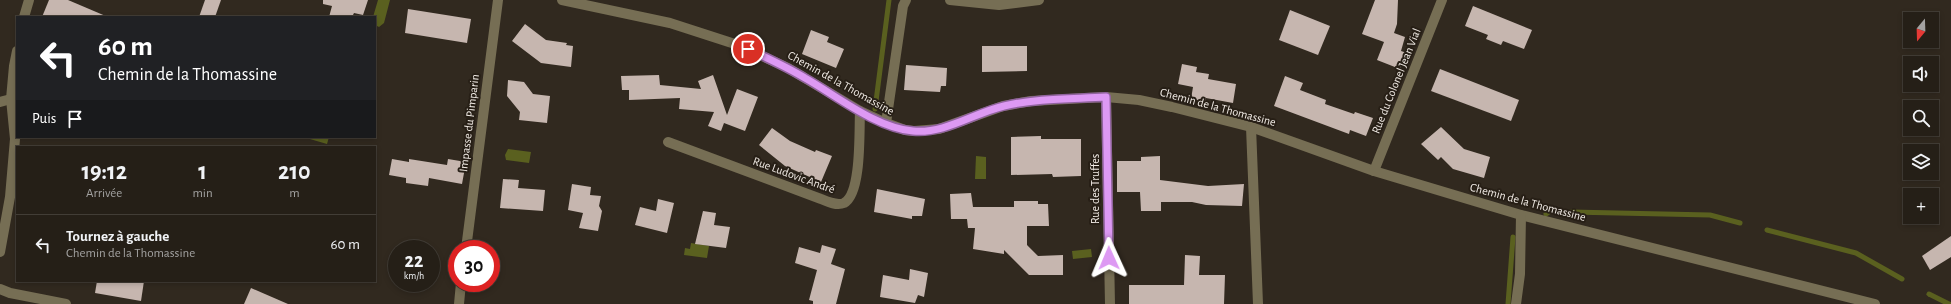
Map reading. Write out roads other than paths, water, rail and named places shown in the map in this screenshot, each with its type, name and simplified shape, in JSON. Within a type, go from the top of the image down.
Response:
[{"type":"street","points":[[24,16],[29,0]]},
{"type":"street","name":"Impasse du Pimparin","points":[[467,240],[498,0]]},
{"type":"street","name":"Chemin de la Thomassine","points":[[562,0],[670,23],[738,45],[788,68],[860,111],[905,130],[926,131],[939,129],[987,111],[1018,103],[1106,97],[1126,98],[1172,106],[1251,127],[1374,171],[1521,215],[1875,304]]},
{"type":"street","points":[[886,123],[902,14],[906,0]]},
{"type":"street","points":[[950,0],[998,5],[1040,0]]},
{"type":"street","name":"Rue du Colonel Jean Vial","points":[[1374,171],[1442,0]]},
{"type":"street","points":[[0,252],[10,197],[15,139],[12,99],[16,56]]},
{"type":"street","name":"Rue des Truffes","points":[[1106,97],[1110,304]]},
{"type":"street","points":[[0,102],[12,99]]},
{"type":"street","name":"Rue Ludovic André","points":[[668,142],[821,199],[840,204],[846,202],[850,197],[856,181],[860,111]]},
{"type":"street","points":[[1251,127],[1258,304]]},
{"type":"street","points":[[1516,304],[1520,274],[1521,215]]},
{"type":"street","points":[[0,289],[10,293],[66,304]]},
{"type":"street","points":[[459,304],[460,292]]},
{"type":"waterway","points":[[875,109],[889,0]]},
{"type":"waterway","points":[[1546,214],[1550,211]]},
{"type":"waterway","points":[[1571,212],[1710,215],[1740,223]]},
{"type":"waterway","points":[[1767,230],[1856,253],[1902,279]]},
{"type":"waterway","points":[[1508,304],[1513,237]]},
{"type":"waterway","points":[[1929,294],[1949,304]]}]
